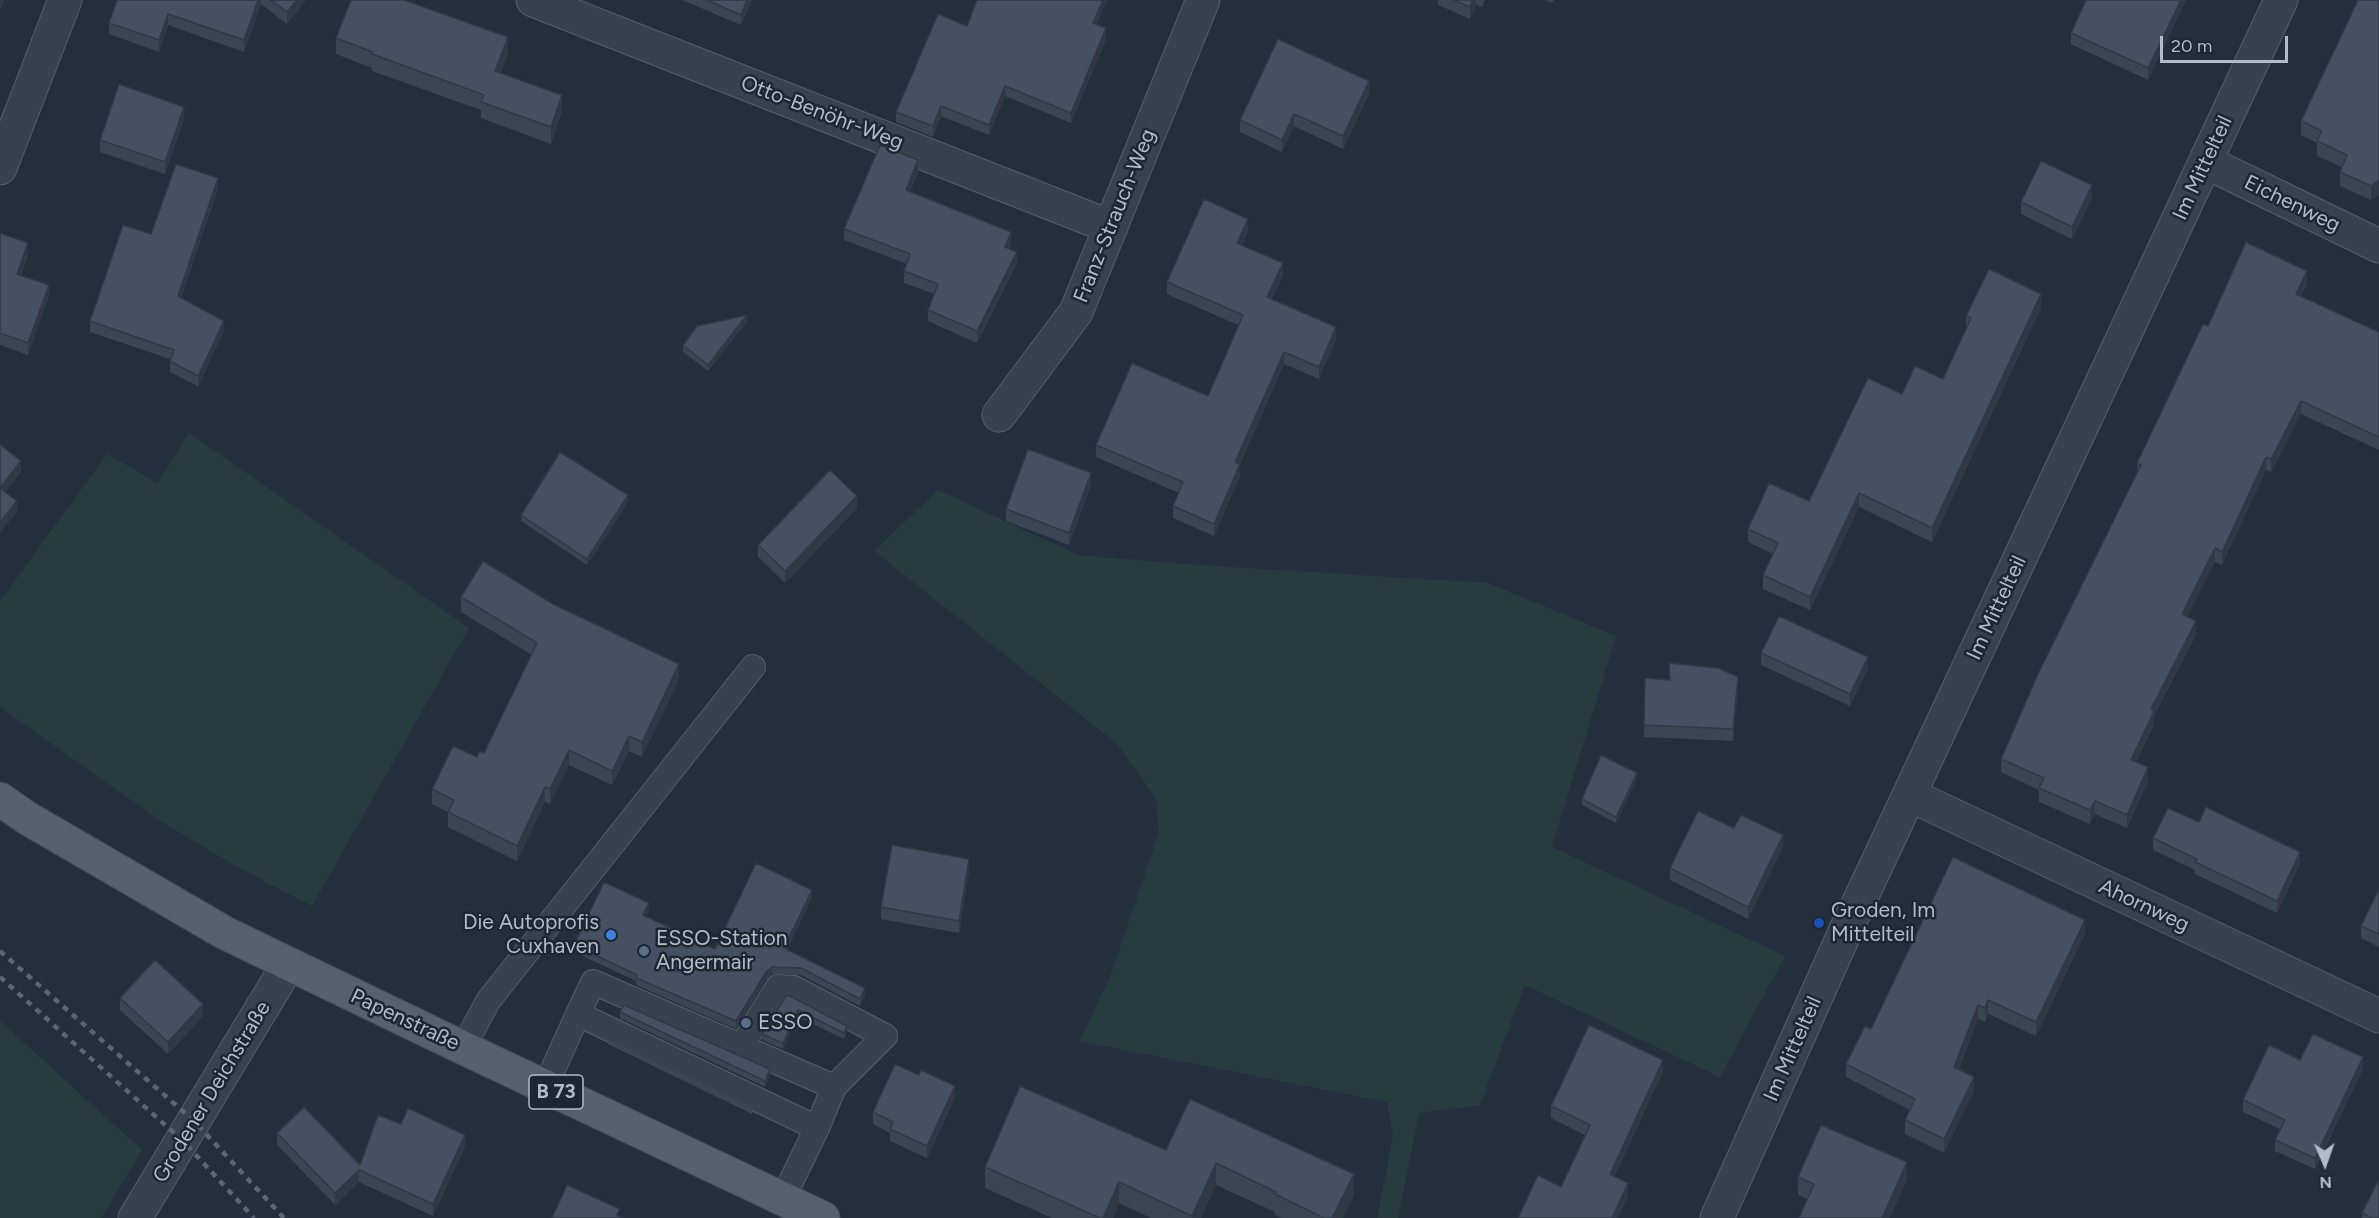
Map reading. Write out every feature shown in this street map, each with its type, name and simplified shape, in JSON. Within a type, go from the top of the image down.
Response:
[{"type":"main road","name":"Papenstraße","points":[[0,799],[27,818],[225,933],[288,965],[824,1218]]},
{"type":"street","points":[[0,168],[65,0]]},
{"type":"street","name":"Otto-Benöhr-Weg","points":[[533,0],[1111,227]]},
{"type":"street","name":"Franz-Strauch-Weg","points":[[999,415],[1076,312],[1203,0]]},
{"type":"street","name":"Im Mittelteil","points":[[1717,1218],[1845,932],[2281,0]]},
{"type":"street","name":"Eichenweg","points":[[2206,162],[2379,246]]},
{"type":"street","name":"Ahornweg","points":[[1910,795],[2379,1016]]},
{"type":"street","name":"Grodener Deichstraße","points":[[135,1218],[288,965]]},
{"type":"lane","points":[[463,1048],[488,1001],[753,667]]},
{"type":"lane","points":[[545,1087],[597,973],[741,1047],[834,1087]]},
{"type":"lane","points":[[741,1047],[778,987],[794,988],[885,1036],[834,1087],[818,1128],[783,1198]]},
{"type":"lane","points":[[578,1014],[818,1128]]},
{"type":"green space","points":[[189,433],[469,628],[312,906],[239,868],[162,822],[0,707],[0,601],[107,454],[158,483]]},
{"type":"green space","points":[[938,490],[1078,555],[1198,565],[1488,583],[1616,636],[1552,847],[1785,956],[1720,1077],[1525,985],[1480,1105],[1419,1113],[1398,1218],[1377,1218],[1393,1136],[1387,1102],[1079,1041],[1110,977],[1159,832],[1156,798],[1116,743],[874,551]]},
{"type":"green space","points":[[0,1021],[142,1150],[101,1218],[0,1218]]},
{"type":"building","points":[[117,0],[258,0],[244,40],[168,14],[159,40],[109,23]]},
{"type":"building","points":[[271,0],[297,0],[287,12]]},
{"type":"building","points":[[351,0],[404,0],[508,37],[495,71],[562,95],[551,127],[481,102],[484,95],[372,54],[373,52],[336,38]]},
{"type":"building","points":[[707,0],[747,0],[741,15]]},
{"type":"building","points":[[977,0],[1103,0],[1093,23],[1106,28],[1071,113],[1005,86],[989,125],[941,106],[933,126],[896,112],[938,14],[967,26]]},
{"type":"building","points":[[1454,0],[1472,0],[1470,7]]},
{"type":"building","points":[[2086,0],[2181,0],[2148,68],[2071,33]]},
{"type":"building","points":[[2358,0],[2379,0],[2379,180],[2371,186],[2340,172],[2347,155],[2317,141],[2322,131],[2301,121]]},
{"type":"building","points":[[1278,39],[1369,81],[1343,136],[1294,114],[1282,140],[1240,120]]},
{"type":"building","points":[[119,84],[184,107],[165,162],[100,140]]},
{"type":"building","points":[[880,145],[918,160],[906,190],[1011,232],[1005,247],[1017,252],[977,331],[928,310],[938,284],[904,271],[910,254],[844,229]]},
{"type":"building","points":[[2041,161],[2092,185],[2072,227],[2021,202]]},
{"type":"building","points":[[176,164],[218,178],[178,296],[224,321],[198,376],[170,361],[174,350],[90,321],[123,225],[151,234]]},
{"type":"building","points":[[1204,199],[1248,219],[1237,243],[1283,263],[1267,297],[1336,327],[1319,367],[1284,352],[1235,462],[1240,464],[1214,524],[1173,506],[1183,482],[1096,445],[1132,363],[1208,396],[1243,315],[1167,282]]},
{"type":"building","points":[[0,233],[28,243],[17,274],[49,285],[28,343],[0,333]]},
{"type":"building","points":[[2246,242],[2307,271],[2296,294],[2379,332],[2379,437],[2301,401],[2271,459],[2266,457],[2222,552],[2215,548],[2182,614],[2196,621],[2151,709],[2154,711],[2131,760],[2148,767],[2127,815],[2095,801],[2090,810],[2039,788],[2044,778],[2001,759],[2038,674],[2141,465],[2137,463],[2203,324],[2208,326]]},
{"type":"building","points":[[1989,269],[2041,294],[1932,528],[1859,493],[1810,597],[1763,575],[1778,543],[1748,529],[1769,483],[1809,501],[1868,378],[1902,394],[1915,366],[1943,379],[1971,318],[1966,316]]},
{"type":"building","points":[[747,315],[708,365],[683,345],[697,326]]},
{"type":"building","points":[[0,444],[21,461],[0,488]]},
{"type":"building","points":[[1028,449],[1091,473],[1069,533],[1006,509]]},
{"type":"building","points":[[560,452],[628,495],[587,559],[521,515]]},
{"type":"building","points":[[830,470],[857,496],[785,571],[758,545]]},
{"type":"building","points":[[0,488],[17,501],[0,522]]},
{"type":"building","points":[[483,561],[553,604],[679,664],[642,742],[629,736],[612,771],[569,750],[550,789],[545,787],[517,846],[448,812],[454,800],[432,789],[453,746],[477,757],[480,751],[484,753],[537,643],[461,597]]},
{"type":"building","points":[[1779,616],[1868,657],[1850,694],[1761,653]]},
{"type":"building","points":[[1669,663],[1718,668],[1738,677],[1733,729],[1644,725],[1645,678],[1670,680]]},
{"type":"building","points":[[1601,755],[1637,773],[1616,817],[1582,799]]},
{"type":"building","points":[[2206,807],[2300,852],[2277,901],[2195,862],[2197,859],[2153,838],[2168,808],[2199,822]]},
{"type":"building","points":[[1698,811],[1734,828],[1741,815],[1783,835],[1748,907],[1670,868]]},
{"type":"building","points":[[892,845],[969,859],[959,921],[881,907]]},
{"type":"building","points":[[1953,857],[2085,920],[2036,1022],[1988,1000],[1985,1008],[1978,1005],[1954,1067],[1974,1077],[1944,1139],[1905,1120],[1915,1099],[1846,1064],[1865,1026],[1871,1029]]},
{"type":"building","points":[[756,863],[812,890],[784,948],[865,988],[860,999],[801,968],[772,967],[766,972],[736,1021],[636,978],[637,975],[574,945],[604,882],[649,903],[643,915],[715,949]]},
{"type":"building","points":[[2379,889],[2379,934],[2361,926]]},
{"type":"building","points":[[155,960],[203,1004],[168,1042],[120,998]]},
{"type":"building","points":[[786,996],[847,1026],[844,1033],[798,1010],[783,1043],[762,1034]]},
{"type":"building","points":[[624,1005],[770,1069],[765,1081],[620,1012]]},
{"type":"building","points":[[1589,1025],[1663,1060],[1610,1174],[1628,1183],[1612,1218],[1518,1218],[1538,1175],[1561,1187],[1590,1125],[1551,1106]]},
{"type":"building","points":[[2313,1034],[2363,1057],[2315,1158],[2275,1140],[2285,1120],[2243,1100],[2269,1045],[2300,1060]]},
{"type":"building","points":[[895,1064],[919,1075],[921,1070],[955,1086],[927,1146],[890,1129],[893,1122],[873,1112]]},
{"type":"building","points":[[1020,1086],[1166,1150],[1190,1099],[1354,1174],[1332,1218],[1324,1218],[1216,1163],[1192,1216],[1119,1182],[1103,1218],[1100,1218],[985,1167]]},
{"type":"building","points":[[304,1107],[360,1165],[378,1115],[401,1124],[408,1108],[465,1135],[433,1204],[359,1170],[335,1193],[277,1133]]},
{"type":"building","points":[[1821,1125],[1907,1162],[1882,1218],[1799,1218],[1814,1184],[1798,1177]]},
{"type":"building","points":[[2379,1179],[2379,1218],[2372,1218],[2362,1213]]},
{"type":"building","points":[[567,1185],[620,1209],[617,1215],[623,1218],[552,1218]]},
{"type":"railway","points":[[0,951],[194,1121],[284,1218]]},
{"type":"railway","points":[[0,977],[183,1141],[254,1218]]},
{"type":"place","name":"Groden, Im Mittelteil","points":[[1819,923]]},
{"type":"place","name":"Die Autoprofis Cuxhaven","points":[[611,935]]},
{"type":"place","name":"ESSO-Station Angermair","points":[[644,951]]},
{"type":"place","name":"ESSO","points":[[746,1023]]}]
